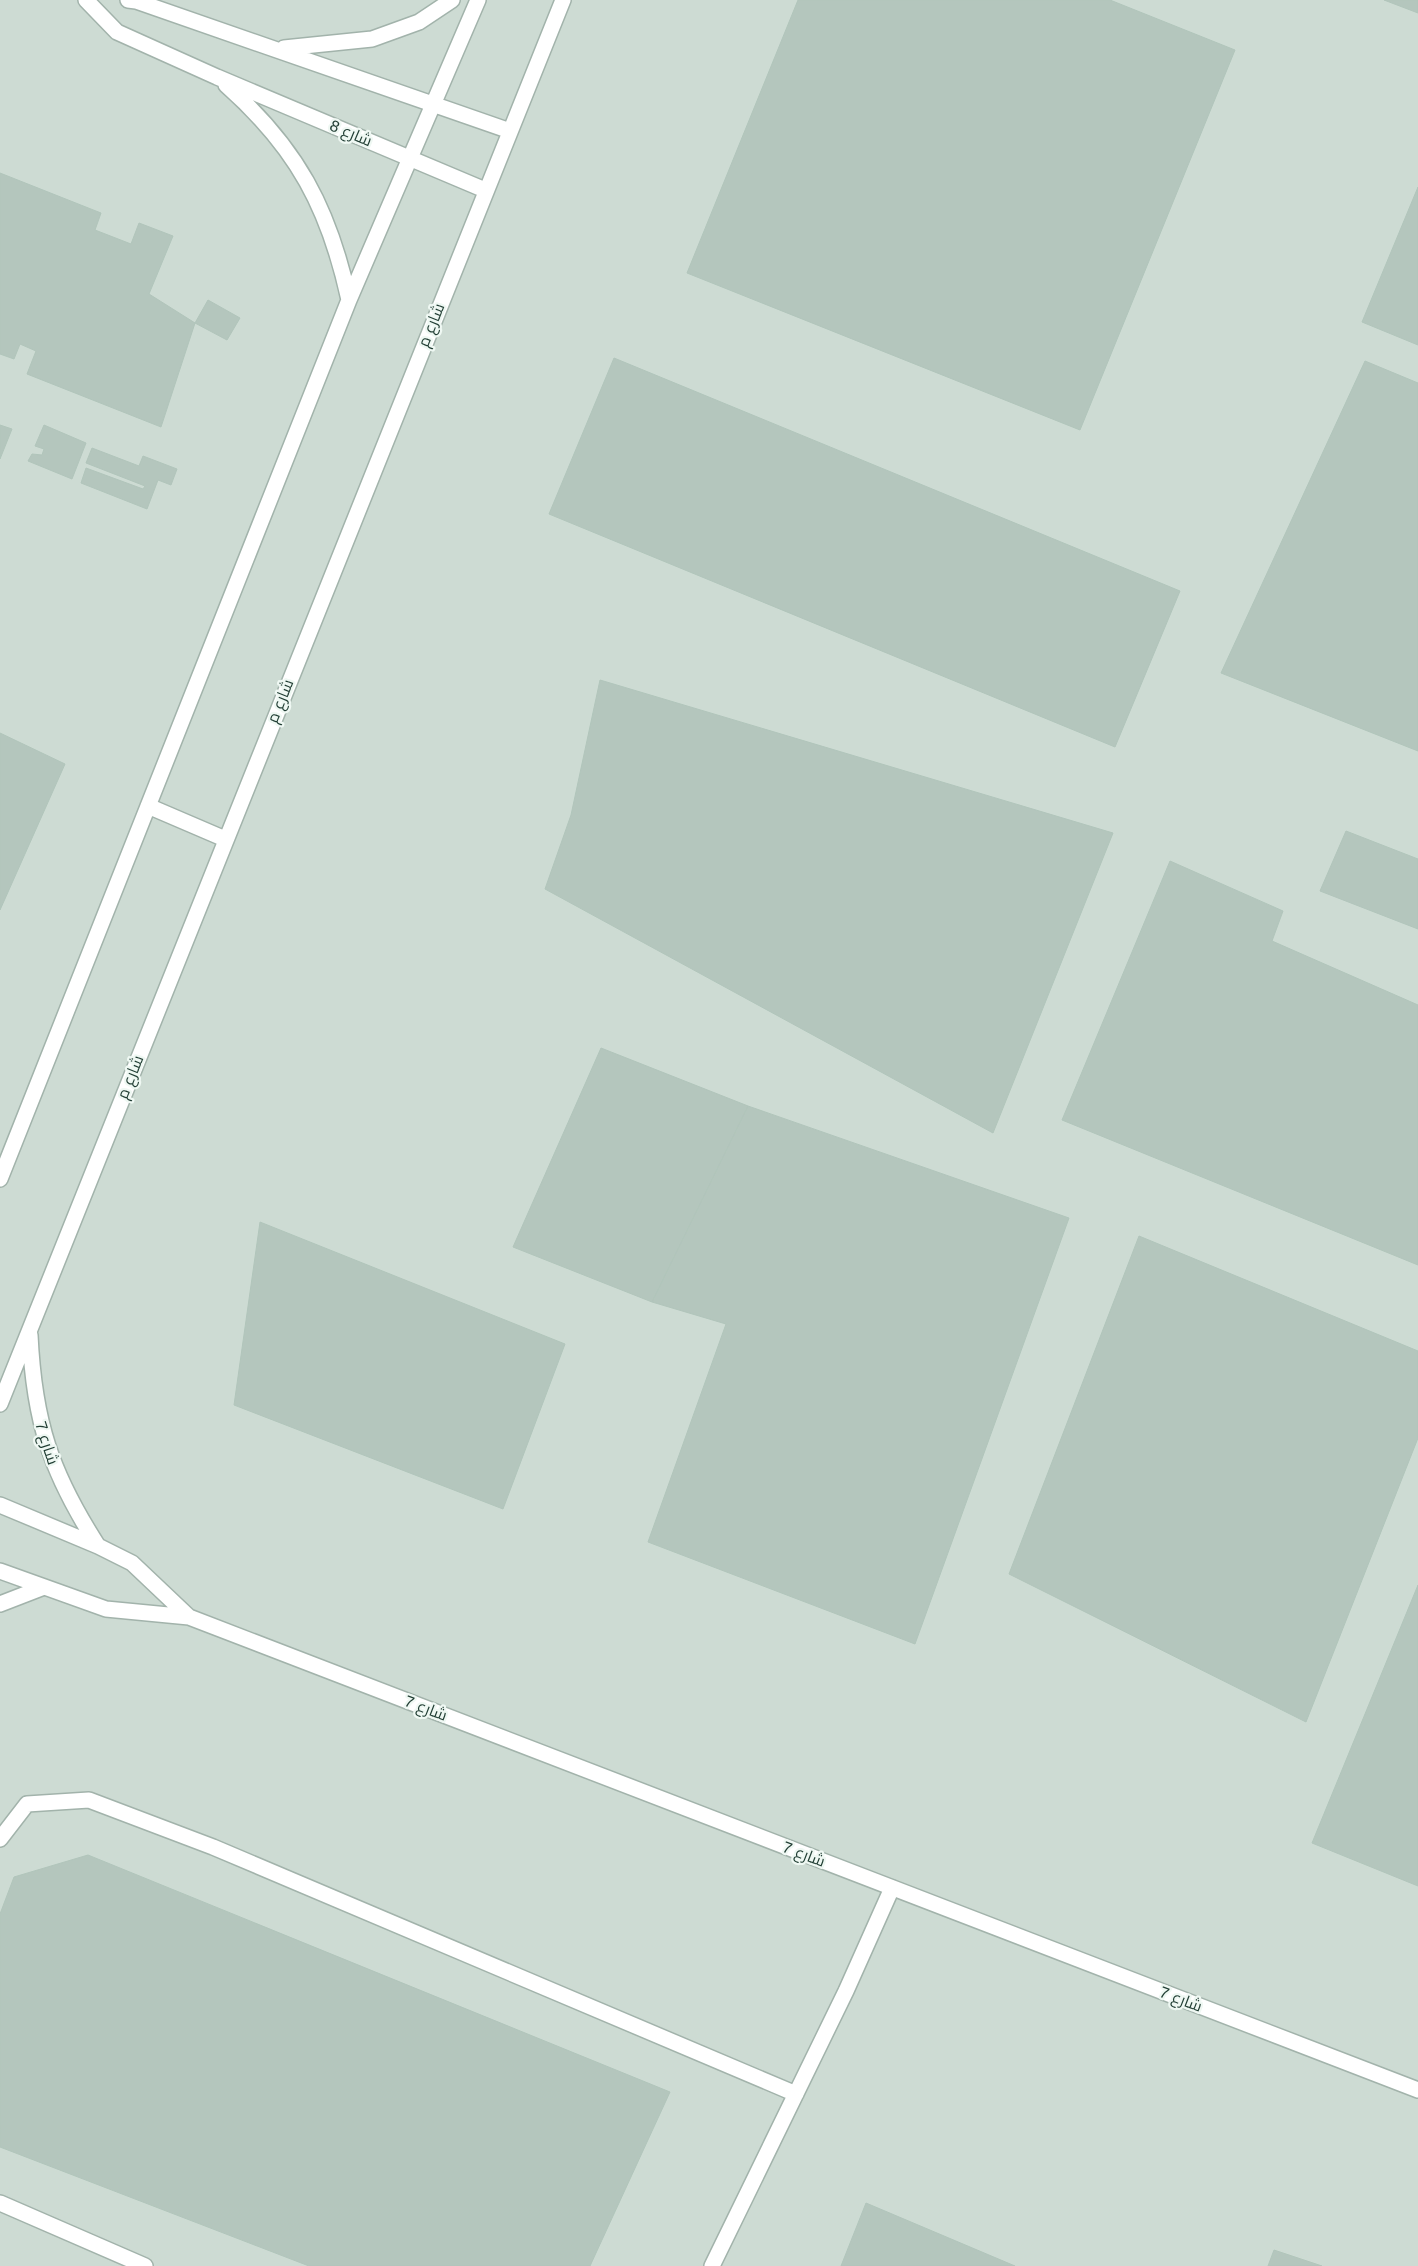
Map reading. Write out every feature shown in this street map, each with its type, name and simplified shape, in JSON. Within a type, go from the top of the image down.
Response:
[{"type":"street","name":"شارع 8","points":[[86,0],[117,32],[217,77],[485,190]]},
{"type":"street","points":[[128,0],[136,1],[276,49],[510,131]]},
{"type":"street","points":[[276,49],[372,39],[419,22],[452,0]]},
{"type":"street","points":[[0,1179],[349,300],[478,0]]},
{"type":"street","name":"شارع م","points":[[0,1404],[485,190],[563,0]]},
{"type":"street","name":"شارع 8","points":[[217,77],[250,107],[274,133],[305,176],[325,216],[340,257],[349,300]]},
{"type":"street","points":[[148,806],[225,839]]},
{"type":"street","name":"شارع 7","points":[[30,1329],[32,1375],[45,1439],[54,1466],[74,1508],[98,1546]]},
{"type":"street","name":"شارع 7","points":[[0,1505],[98,1546],[132,1563],[189,1617]]},
{"type":"street","name":"شارع 7","points":[[0,1571],[106,1609],[189,1617],[1418,2090]]},
{"type":"street","points":[[0,1604],[44,1587]]},
{"type":"street","points":[[0,1839],[26,1804],[89,1800],[213,1847],[796,2094]]},
{"type":"street","points":[[712,2266],[846,1991],[892,1888]]},
{"type":"street","points":[[0,2203],[145,2266]]},
{"type":"shaded area","points":[[0,0],[1418,0],[1418,2266],[0,2266]]},
{"type":"building","points":[[798,0],[1110,0],[1235,50],[1080,430],[687,273]]},
{"type":"building","points":[[1384,0],[1418,0],[1418,13]]},
{"type":"building","points":[[0,173],[101,213],[95,230],[131,244],[139,223],[173,236],[149,294],[195,323],[161,427],[27,374],[36,351],[20,344],[14,359],[0,354]]},
{"type":"building","points":[[1418,187],[1418,345],[1362,322]]},
{"type":"building","points":[[208,300],[240,318],[227,340],[195,323]]},
{"type":"building","points":[[614,358],[1180,591],[1115,747],[549,514]]},
{"type":"building","points":[[1365,361],[1418,383],[1418,751],[1221,673]]},
{"type":"building","points":[[0,425],[12,429],[0,459]]},
{"type":"building","points":[[44,425],[86,443],[72,479],[28,461],[32,454],[42,455],[44,449],[35,446]]},
{"type":"building","points":[[92,448],[139,466],[143,456],[177,469],[171,485],[158,480],[147,509],[81,483],[86,468],[143,489],[145,486],[86,463]]},
{"type":"building","points":[[600,680],[1113,833],[993,1133],[545,889],[571,815]]},
{"type":"building","points":[[0,733],[65,764],[0,910]]},
{"type":"building","points":[[1346,831],[1418,859],[1418,929],[1320,891]]},
{"type":"building","points":[[1170,861],[1283,911],[1272,941],[1418,1005],[1418,1265],[1062,1120]]},
{"type":"building","points":[[601,1048],[748,1106],[652,1302],[513,1247]]},
{"type":"building","points":[[748,1106],[1069,1218],[915,1644],[648,1542],[726,1324],[652,1302]]},
{"type":"building","points":[[260,1222],[565,1344],[503,1509],[234,1405]]},
{"type":"building","points":[[1139,1236],[1418,1351],[1418,1438],[1306,1722],[1009,1574]]},
{"type":"building","points":[[1418,1585],[1418,1886],[1312,1843]]},
{"type":"building","points":[[88,1855],[670,2092],[590,2266],[309,2266],[0,2147],[0,1914],[14,1877]]},
{"type":"building","points":[[866,2203],[1015,2266],[841,2266]]},
{"type":"building","points":[[1274,2250],[1322,2266],[1268,2266]]}]
